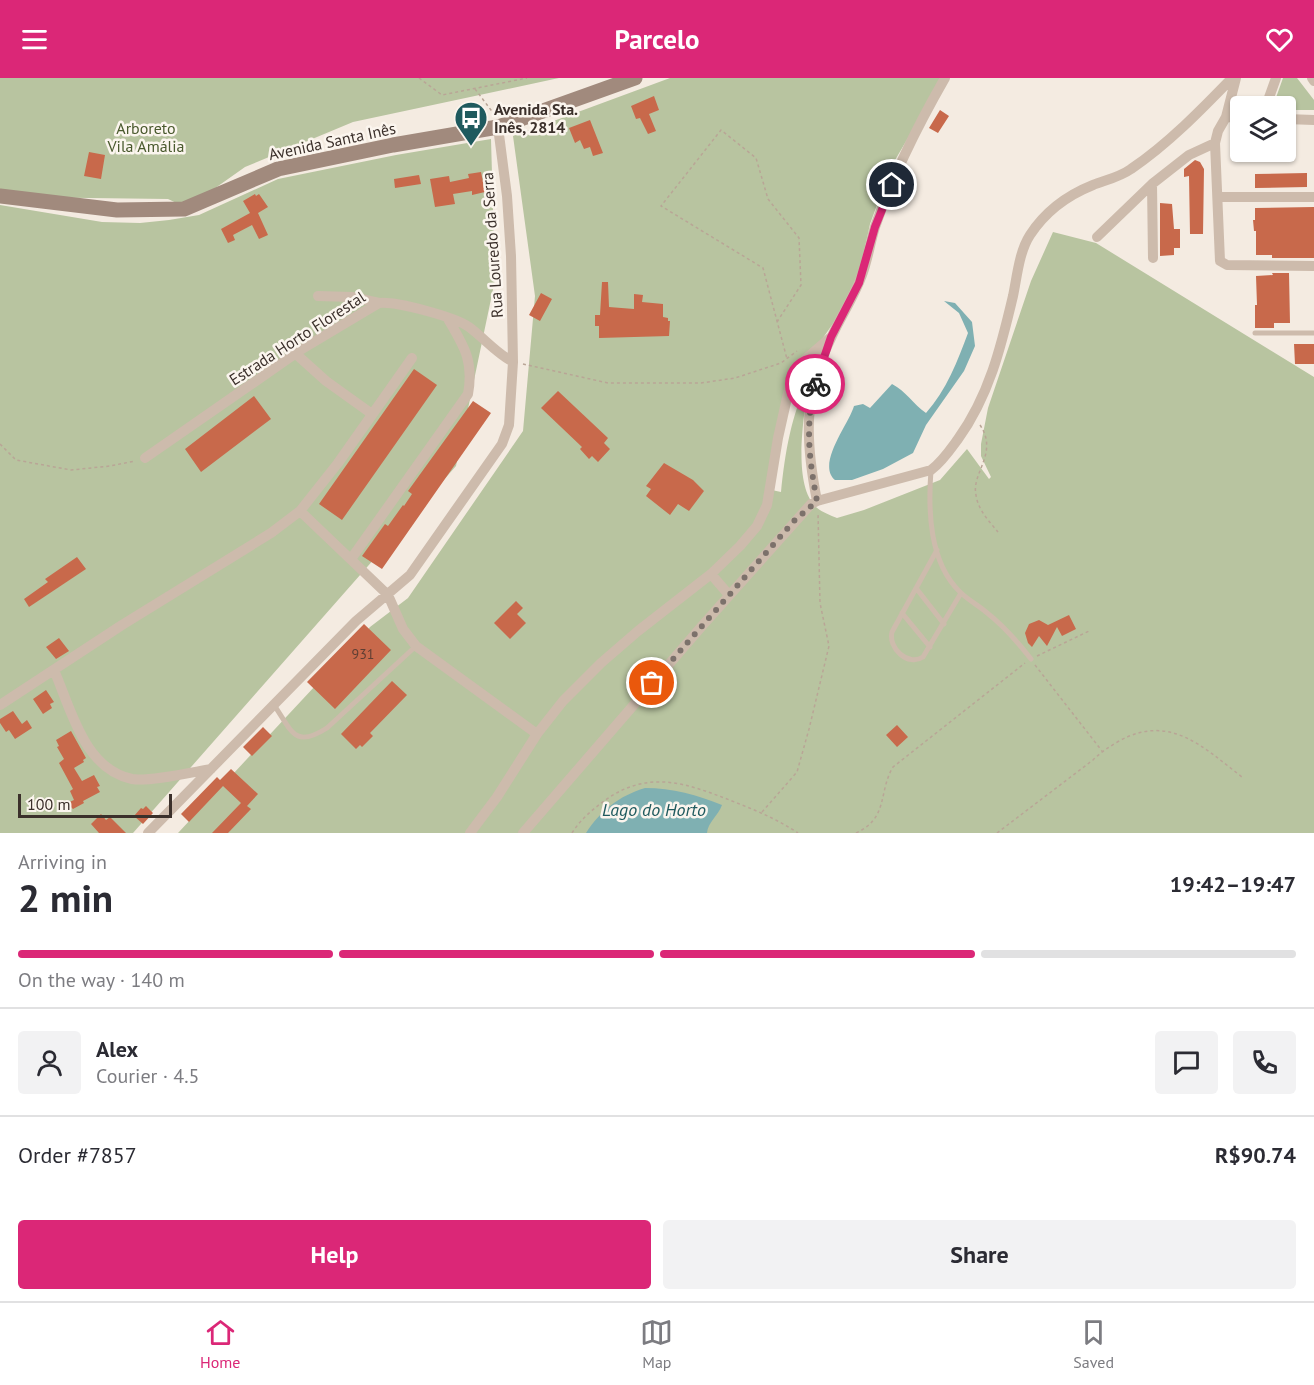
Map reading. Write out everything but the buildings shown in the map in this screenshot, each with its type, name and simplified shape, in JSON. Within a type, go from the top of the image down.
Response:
[{"type":"main road","name":"Avenida Santa Inês","points":[[0,196],[117,210],[184,209],[279,169],[500,126],[635,78]]},
{"type":"street","points":[[817,501],[809,459],[808,434],[809,413],[817,374],[833,334],[859,283],[875,227],[910,142],[945,78]]},
{"type":"street","points":[[1234,78],[1226,117],[1218,131],[1215,143],[1220,261],[1227,265],[1314,267]]},
{"type":"street","points":[[523,833],[803,512],[817,501],[931,470],[947,454],[972,420],[994,367],[1024,250],[1034,229],[1066,199],[1092,185],[1129,171],[1234,78]]},
{"type":"street","points":[[1270,96],[1276,78]]},
{"type":"street","points":[[1226,117],[1230,117]]},
{"type":"street","points":[[1296,119],[1314,120]]},
{"type":"street","name":"Rua Louredo da Serra","points":[[148,833],[356,621],[410,575],[502,444],[509,425],[513,362],[510,246],[500,126]]},
{"type":"street","points":[[1097,237],[1152,184],[1189,155],[1215,143]]},
{"type":"street","points":[[1152,184],[1153,258]]},
{"type":"street","points":[[1218,197],[1314,197]]},
{"type":"street","points":[[318,296],[352,297],[379,303]]},
{"type":"street","name":"Estrada Horto Florestal","points":[[145,458],[296,354],[379,303],[405,305],[466,325],[513,362]]},
{"type":"street","points":[[351,559],[468,394],[471,376],[469,358],[448,319]]},
{"type":"street","points":[[470,833],[537,734],[563,700],[601,663],[711,574],[757,526],[767,506],[778,438],[791,380],[802,362],[833,334]]},
{"type":"street","points":[[296,354],[327,381],[372,414]]},
{"type":"street","points":[[0,705],[122,625],[271,533],[300,511],[338,463],[412,358]]},
{"type":"street","points":[[300,511],[388,595],[403,629],[416,646],[537,734]]},
{"type":"street","points":[[711,574],[729,595]]},
{"type":"street","points":[[54,670],[83,737],[91,752],[106,768],[133,779],[175,776],[211,769]]},
{"type":"lane","points":[[1255,333],[1314,333]]},
{"type":"lane","points":[[931,470],[929,498],[931,521],[937,550],[949,579],[961,593],[1001,624],[1031,659]]},
{"type":"lane","points":[[937,550],[892,632],[890,639],[896,650],[911,661],[918,661],[930,647],[961,593]]},
{"type":"lane","points":[[916,588],[944,624]]},
{"type":"lane","points":[[902,613],[930,647]]},
{"type":"lane","points":[[274,705],[294,734],[302,738],[312,738],[327,729],[416,646]]},
{"type":"path","points":[[419,78],[442,95],[527,78]]},
{"type":"path","points":[[475,88],[500,126]]},
{"type":"path","points":[[777,322],[801,285],[799,238],[768,199],[756,158],[721,130],[661,206],[763,268],[777,322],[787,359]]},
{"type":"path","points":[[513,362],[608,383],[701,383],[735,378],[781,363],[796,352]]},
{"type":"path","points":[[972,420],[982,428],[986,445],[985,462],[975,495],[979,507],[998,532]]},
{"type":"path","points":[[0,444],[16,460],[71,470],[110,466],[145,458]]},
{"type":"path","points":[[762,813],[797,772],[829,646],[820,603],[817,501]]},
{"type":"path","points":[[857,833],[869,826],[877,816],[893,767],[1031,659],[1089,631]]},
{"type":"path","points":[[1031,659],[1102,751]]},
{"type":"path","points":[[997,833],[1102,751],[1137,732],[1150,729],[1166,731],[1204,747],[1242,777]]},
{"type":"path","points":[[572,833],[585,817],[610,797],[632,785],[648,782],[686,785],[762,813],[798,833]]},
{"type":"green space","name":"Arboreto Vila Amália","points":[[0,78],[559,78],[353,122],[245,167],[187,208],[168,199],[11,197],[0,192]]},
{"type":"green space","points":[[670,78],[943,78],[891,167],[870,224],[859,275],[841,312],[800,371],[787,401],[767,489],[781,492],[790,434],[809,379],[803,427],[802,464],[808,496],[823,512],[837,518],[864,510],[940,480],[967,449],[989,479],[991,477],[981,456],[988,408],[1031,281],[1053,232],[1096,243],[1314,377],[1314,833],[178,833],[370,627],[408,598],[523,431],[535,296],[513,136]]},
{"type":"green space","points":[[1283,78],[1297,78],[1314,100],[1314,110],[1296,110],[1296,96],[1277,96]]},
{"type":"green space","points":[[491,139],[495,280],[456,466],[133,833],[0,833],[0,205],[102,222],[140,223],[169,220],[199,215],[278,179],[396,155]]},
{"type":"water","points":[[944,301],[955,303],[972,322],[975,346],[964,371],[926,425],[913,453],[883,469],[852,480],[835,480],[830,473],[831,454],[854,406],[863,404],[870,408],[892,384],[926,413],[940,395],[956,364],[968,333],[959,313]]},
{"type":"water","name":"Lago do Horto","points":[[645,788],[685,793],[722,805],[707,833],[586,833],[611,805]]},
{"type":"way so far","points":[[652,683],[794,521],[817,501],[809,459],[808,434],[810,402],[815,384]]},
{"type":"place","name":"Avenida Sta. Inês, 2814","points":[[471,147]]},
{"type":"route","points":[[815,384],[831,337],[859,283],[875,227],[892,185]]}]
